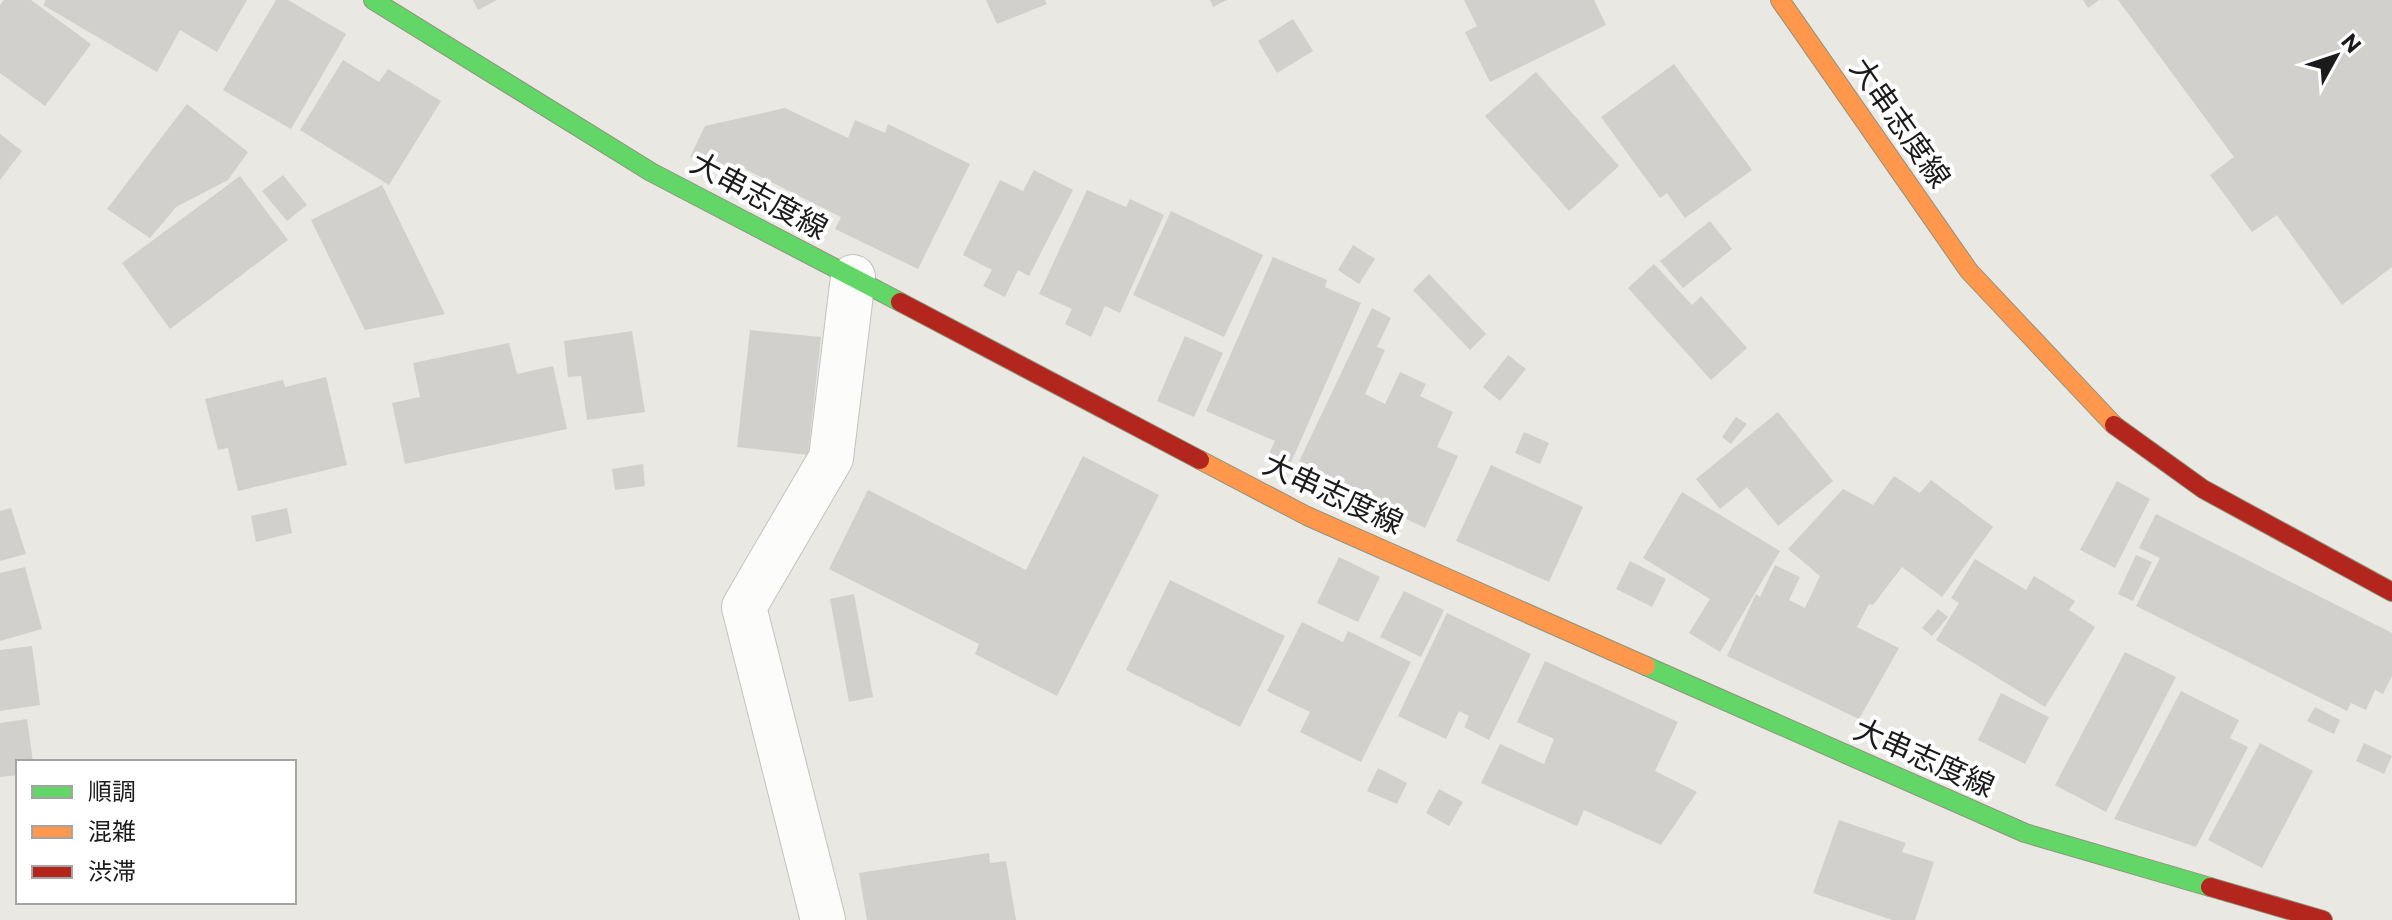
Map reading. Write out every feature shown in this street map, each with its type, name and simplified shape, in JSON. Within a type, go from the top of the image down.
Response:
[{"type":"main road","name":"大串志度線","points":[[373,0],[651,172],[1307,516],[2025,833],[2323,920]]},
{"type":"main road","name":"大串志度線","points":[[1780,0],[1969,271],[2115,426],[2203,489],[2392,592]]},
{"type":"street","points":[[823,920],[744,607],[831,458],[853,277]]},
{"type":"building","points":[[4,0],[31,0],[91,44],[45,106],[0,73],[0,5]]},
{"type":"building","points":[[46,0],[247,0],[217,52],[180,30],[157,72],[43,5]]},
{"type":"building","points":[[276,0],[288,0],[346,34],[291,129],[223,90]]},
{"type":"building","points":[[473,0],[497,0],[478,10]]},
{"type":"building","points":[[986,0],[1045,0],[1047,4],[997,24]]},
{"type":"building","points":[[1210,0],[1227,0],[1213,7]]},
{"type":"building","points":[[1464,0],[1594,0],[1606,25],[1490,82],[1465,32],[1477,26]]},
{"type":"building","points":[[2083,0],[2099,0],[2088,8]]},
{"type":"building","points":[[2118,0],[2392,0],[2392,267],[2342,305],[2277,215],[2252,232],[2210,175],[2234,157]]},
{"type":"building","points":[[1293,19],[1313,51],[1277,73],[1258,41]]},
{"type":"building","points":[[343,60],[379,82],[388,69],[441,101],[389,185],[300,130]]},
{"type":"building","points":[[1674,64],[1752,170],[1685,218],[1667,193],[1660,198],[1601,117]]},
{"type":"building","points":[[1536,72],[1619,166],[1569,211],[1485,116]]},
{"type":"building","points":[[187,104],[248,152],[228,180],[176,207],[150,238],[107,209]]},
{"type":"building","points":[[785,108],[848,138],[855,120],[885,133],[888,124],[970,164],[918,269],[835,229],[841,217],[743,168],[737,181],[690,157],[705,126]]},
{"type":"building","points":[[0,134],[22,151],[0,180]]},
{"type":"building","points":[[1034,170],[1073,190],[1029,276],[1018,270],[1005,297],[983,286],[992,270],[963,255],[1000,180],[1023,191]]},
{"type":"building","points":[[283,175],[307,205],[287,221],[262,191]]},
{"type":"building","points":[[240,176],[288,240],[170,329],[122,263]]},
{"type":"building","points":[[382,185],[445,314],[365,330],[311,220]]},
{"type":"building","points":[[1087,190],[1126,207],[1130,199],[1164,215],[1120,313],[1105,306],[1091,337],[1065,324],[1072,309],[1039,294]]},
{"type":"building","points":[[1171,211],[1263,255],[1224,337],[1133,295]]},
{"type":"building","points":[[1710,221],[1732,249],[1683,288],[1660,261]]},
{"type":"building","points":[[1353,245],[1375,259],[1359,284],[1338,270]]},
{"type":"building","points":[[1273,257],[1327,280],[1325,287],[1361,303],[1289,467],[1267,458],[1275,441],[1206,411]]},
{"type":"building","points":[[1654,264],[1692,305],[1701,296],[1747,348],[1711,380],[1628,288]]},
{"type":"building","points":[[1429,274],[1486,334],[1470,350],[1413,290]]},
{"type":"building","points":[[1372,308],[1391,318],[1377,347],[1385,350],[1365,394],[1385,404],[1400,372],[1426,384],[1420,396],[1453,412],[1437,447],[1458,456],[1425,528],[1297,466]]},
{"type":"building","points":[[750,330],[821,337],[808,455],[737,447]]},
{"type":"building","points":[[632,331],[645,412],[587,420],[581,376],[568,377],[564,341]]},
{"type":"building","points":[[1185,336],[1223,353],[1194,417],[1157,401]]},
{"type":"building","points":[[509,343],[517,374],[553,366],[567,429],[405,464],[392,403],[420,397],[413,363]]},
{"type":"building","points":[[1508,355],[1526,369],[1500,401],[1483,387]]},
{"type":"building","points":[[326,377],[347,465],[238,491],[228,448],[218,450],[205,399],[283,380],[285,387]]},
{"type":"building","points":[[1778,412],[1833,481],[1778,526],[1747,487],[1720,509],[1696,479]]},
{"type":"building","points":[[1736,417],[1747,424],[1731,444],[1722,437]]},
{"type":"building","points":[[1524,432],[1549,443],[1540,464],[1515,453]]},
{"type":"building","points":[[1083,456],[1159,495],[1057,696],[975,654],[979,644],[829,569],[868,490],[1026,570]]},
{"type":"building","points":[[643,464],[645,486],[615,490],[612,469]]},
{"type":"building","points":[[1491,465],[1583,507],[1549,582],[1456,541]]},
{"type":"building","points":[[1894,476],[1920,493],[1931,480],[1993,527],[1942,597],[1902,567],[1873,605],[1869,604],[1857,627],[1899,648],[1859,719],[1727,656],[1756,594],[1760,597],[1775,565],[1800,577],[1789,600],[1805,608],[1820,576],[1788,549],[1843,489],[1873,505]]},
{"type":"building","points":[[2117,481],[2150,499],[2115,568],[2080,550]]},
{"type":"building","points":[[1682,492],[1780,551],[1720,652],[1689,633],[1710,599],[1643,558]]},
{"type":"building","points":[[11,508],[26,554],[0,561],[0,511]]},
{"type":"building","points":[[287,508],[292,533],[256,542],[251,516]]},
{"type":"building","points":[[2156,514],[2392,633],[2392,676],[2383,694],[2375,690],[2366,710],[2351,703],[2347,711],[2136,606],[2160,558],[2139,548]]},
{"type":"building","points":[[2136,555],[2152,562],[2133,601],[2118,594]]},
{"type":"building","points":[[1339,557],[1380,577],[1358,622],[1317,603]]},
{"type":"building","points":[[1975,559],[2026,590],[2034,576],[2075,601],[2069,610],[2095,627],[2045,707],[1936,640],[1959,603],[1951,598]]},
{"type":"building","points":[[1630,561],[1666,579],[1652,607],[1616,589]]},
{"type":"building","points":[[25,567],[42,629],[0,641],[0,573]]},
{"type":"building","points":[[1170,580],[1285,636],[1240,727],[1126,670]]},
{"type":"building","points":[[1404,591],[1444,610],[1421,657],[1380,637]]},
{"type":"building","points":[[854,594],[873,697],[849,702],[830,599]]},
{"type":"building","points":[[1938,609],[1948,617],[1932,636],[1922,628]]},
{"type":"building","points":[[1447,613],[1531,654],[1489,740],[1464,727],[1469,716],[1459,711],[1446,739],[1398,716]]},
{"type":"building","points":[[1302,622],[1343,642],[1348,631],[1411,662],[1361,762],[1300,732],[1310,712],[1267,691]]},
{"type":"building","points":[[32,646],[40,705],[0,711],[0,650]]},
{"type":"building","points":[[2125,652],[2176,677],[2106,812],[2055,785]]},
{"type":"building","points":[[1545,661],[1678,722],[1655,771],[1697,792],[1661,845],[1584,810],[1577,826],[1481,783],[1500,744],[1544,764],[1554,739],[1517,722]]},
{"type":"building","points":[[2181,691],[2239,720],[2230,738],[2248,747],[2196,847],[2114,819]]},
{"type":"building","points":[[2001,693],[2049,717],[2025,764],[1978,740]]},
{"type":"building","points":[[2315,707],[2340,720],[2334,734],[2307,721]]},
{"type":"building","points":[[27,719],[33,760],[16,760],[16,775],[0,777],[0,723]]},
{"type":"building","points":[[2260,743],[2313,771],[2262,868],[2208,840]]},
{"type":"building","points":[[2364,743],[2392,756],[2384,774],[2356,761]]},
{"type":"building","points":[[1378,768],[1407,783],[1397,804],[1367,791]]},
{"type":"building","points":[[1439,789],[1463,802],[1449,826],[1426,813]]},
{"type":"building","points":[[1839,820],[1906,843],[1902,852],[1934,862],[1915,920],[1892,920],[1813,893]]},
{"type":"building","points":[[989,853],[990,863],[1006,861],[1016,920],[867,920],[859,873]]},
{"type":"traffic: fast","points":[[373,0],[651,172],[900,302]]},
{"type":"traffic: fast","points":[[1646,666],[2025,833],[2210,887]]},
{"type":"traffic: slow","points":[[1780,0],[1969,271],[2114,425]]},
{"type":"traffic: slow","points":[[1200,460],[1307,516],[1646,666]]},
{"type":"traffic: jam","points":[[900,302],[1200,460]]},
{"type":"traffic: jam","points":[[2114,425],[2203,489],[2392,592]]},
{"type":"traffic: jam","points":[[2210,887],[2323,920]]}]
